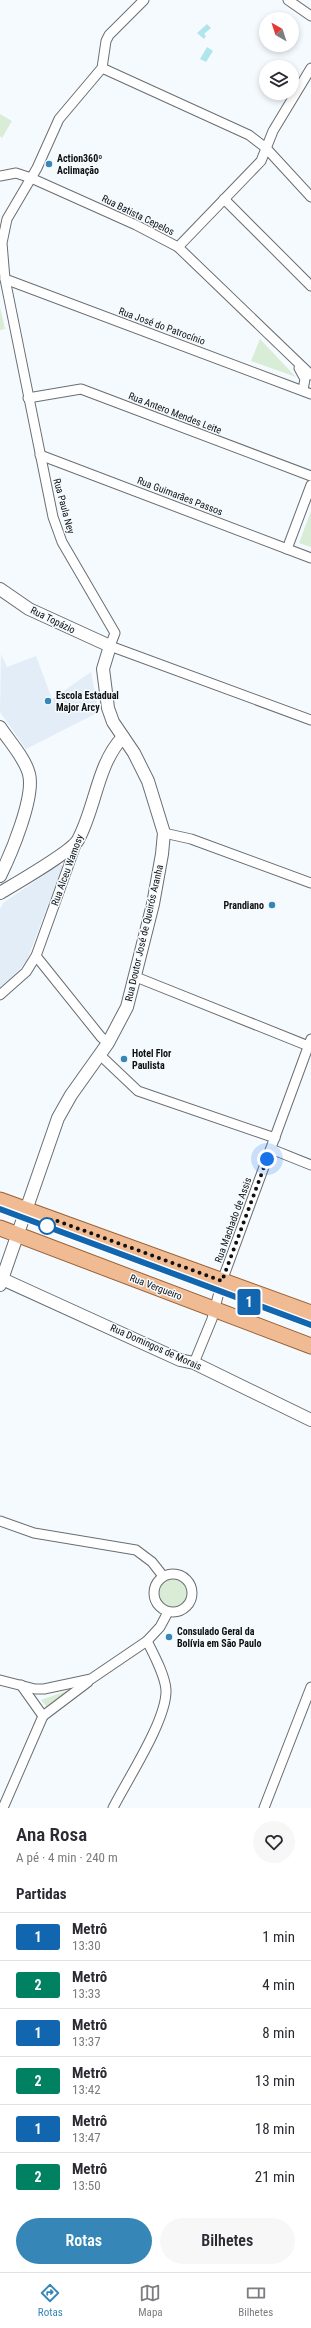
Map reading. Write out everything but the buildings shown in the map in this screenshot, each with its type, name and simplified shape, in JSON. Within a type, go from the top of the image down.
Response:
[{"type":"main road","points":[[0,1200],[311,1313]]},
{"type":"main road","name":"Rua Vergueiro","points":[[0,1228],[311,1346]]},
{"type":"street","points":[[144,0],[106,41],[102,68],[243,131],[266,148],[311,197]]},
{"type":"street","points":[[288,0],[311,16]]},
{"type":"street","name":"Rua Paula Ney","points":[[102,68],[59,118],[31,178],[6,219],[2,243],[5,279],[28,398],[58,531],[115,633],[110,646]]},
{"type":"street","points":[[178,247],[261,161],[273,131],[311,68]]},
{"type":"street","name":"Rua Batista Cepelos","points":[[0,176],[16,174],[31,178],[136,225],[178,247],[296,363],[311,375]]},
{"type":"street","points":[[224,199],[311,286]]},
{"type":"street","name":"Rua José do Patrocínio","points":[[5,279],[307,392]]},
{"type":"street","name":"Rua Batista Cepelos","points":[[296,363],[305,379],[307,392]]},
{"type":"street","name":"Rua Antero Mendes Leite","points":[[28,398],[81,389],[311,476]]},
{"type":"street","name":"Rua Guimarães Passos","points":[[40,455],[311,558]]},
{"type":"street","points":[[287,549],[311,485]]},
{"type":"street","name":"Rua Topázio","points":[[0,589],[28,609],[110,646]]},
{"type":"street","points":[[110,646],[311,720]]},
{"type":"street","name":"Rua Doutor José de Queirós Aranha","points":[[1,1281],[58,1118],[71,1094],[108,1043],[127,1007],[136,977],[158,882],[164,833],[146,775],[113,722],[104,688],[104,663],[110,646]]},
{"type":"street","points":[[0,727],[24,762],[29,773],[31,790],[24,815],[0,876]]},
{"type":"street","name":"Rua Alceu Wamosy","points":[[0,995],[26,972],[36,956],[110,754],[123,737]]},
{"type":"street","points":[[164,833],[191,839],[311,883]]},
{"type":"street","points":[[0,893],[58,857],[77,841]]},
{"type":"street","points":[[36,956],[101,1037],[108,1043]]},
{"type":"street","points":[[136,977],[310,1044]]},
{"type":"street","name":"Rua Machado de Assis","points":[[194,1363],[215,1309],[222,1281],[310,1044]]},
{"type":"street","points":[[100,1055],[138,1091],[275,1138]]},
{"type":"street","points":[[271,1149],[311,1165]]},
{"type":"street","name":"Rua Domingos de Morais","points":[[1,1281],[180,1360],[194,1363],[311,1420]]},
{"type":"street","points":[[0,1521],[34,1533],[136,1550],[152,1562],[163,1576]]},
{"type":"street","points":[[171,1574],[182,1576],[192,1588],[191,1599],[185,1608],[177,1612],[168,1612],[159,1607],[154,1598],[155,1587],[163,1576],[171,1574]]},
{"type":"street","points":[[4,1808],[43,1716],[91,1679],[147,1641],[160,1627],[168,1612]]},
{"type":"street","points":[[113,1808],[155,1730],[166,1697],[164,1683],[147,1641]]},
{"type":"street","points":[[0,1680],[44,1689],[91,1679]]},
{"type":"street","points":[[21,1685],[43,1716]]},
{"type":"street","points":[[264,1808],[311,1687]]},
{"type":"shaded area","name":"Escola Estadual Major Arcy","points":[[1,654],[7,667],[36,656],[52,699],[91,672],[97,704],[95,714],[26,749],[0,712]]},
{"type":"shaded area","points":[[59,865],[62,865],[62,868],[27,960],[13,977],[0,988],[0,909],[3,903]]},
{"type":"green space","points":[[0,114],[12,121],[2,138],[0,136]]},
{"type":"green space","points":[[0,307],[5,329],[0,330]]},
{"type":"green space","points":[[260,339],[296,377],[251,361]]},
{"type":"green space","points":[[311,511],[311,547],[299,543]]},
{"type":"green space","points":[[173,1579],[183,1583],[187,1593],[183,1603],[173,1607],[163,1603],[159,1593],[163,1583]]},
{"type":"green space","points":[[69,1690],[47,1707],[41,1700]]},
{"type":"water","points":[[207,24],[211,28],[204,34],[206,36],[204,39],[197,33]]},
{"type":"water","points":[[207,47],[213,51],[206,62],[200,59]]},
{"type":"metro line","name":"1","points":[[0,1209],[311,1325]]},
{"type":"place","name":"Action360º Aclimação","points":[[49,164]]},
{"type":"place","name":"Escola Estadual Major Arcy","points":[[48,701]]},
{"type":"place","name":"Prandiano","points":[[272,905]]},
{"type":"place","name":"Hotel Flor Paulista","points":[[124,1059]]},
{"type":"place","name":"Consulado Geral da Bolívia em São Paulo","points":[[169,1637]]},
{"type":"route","points":[[47,1226],[52,1219],[222,1281],[267,1159]]}]
